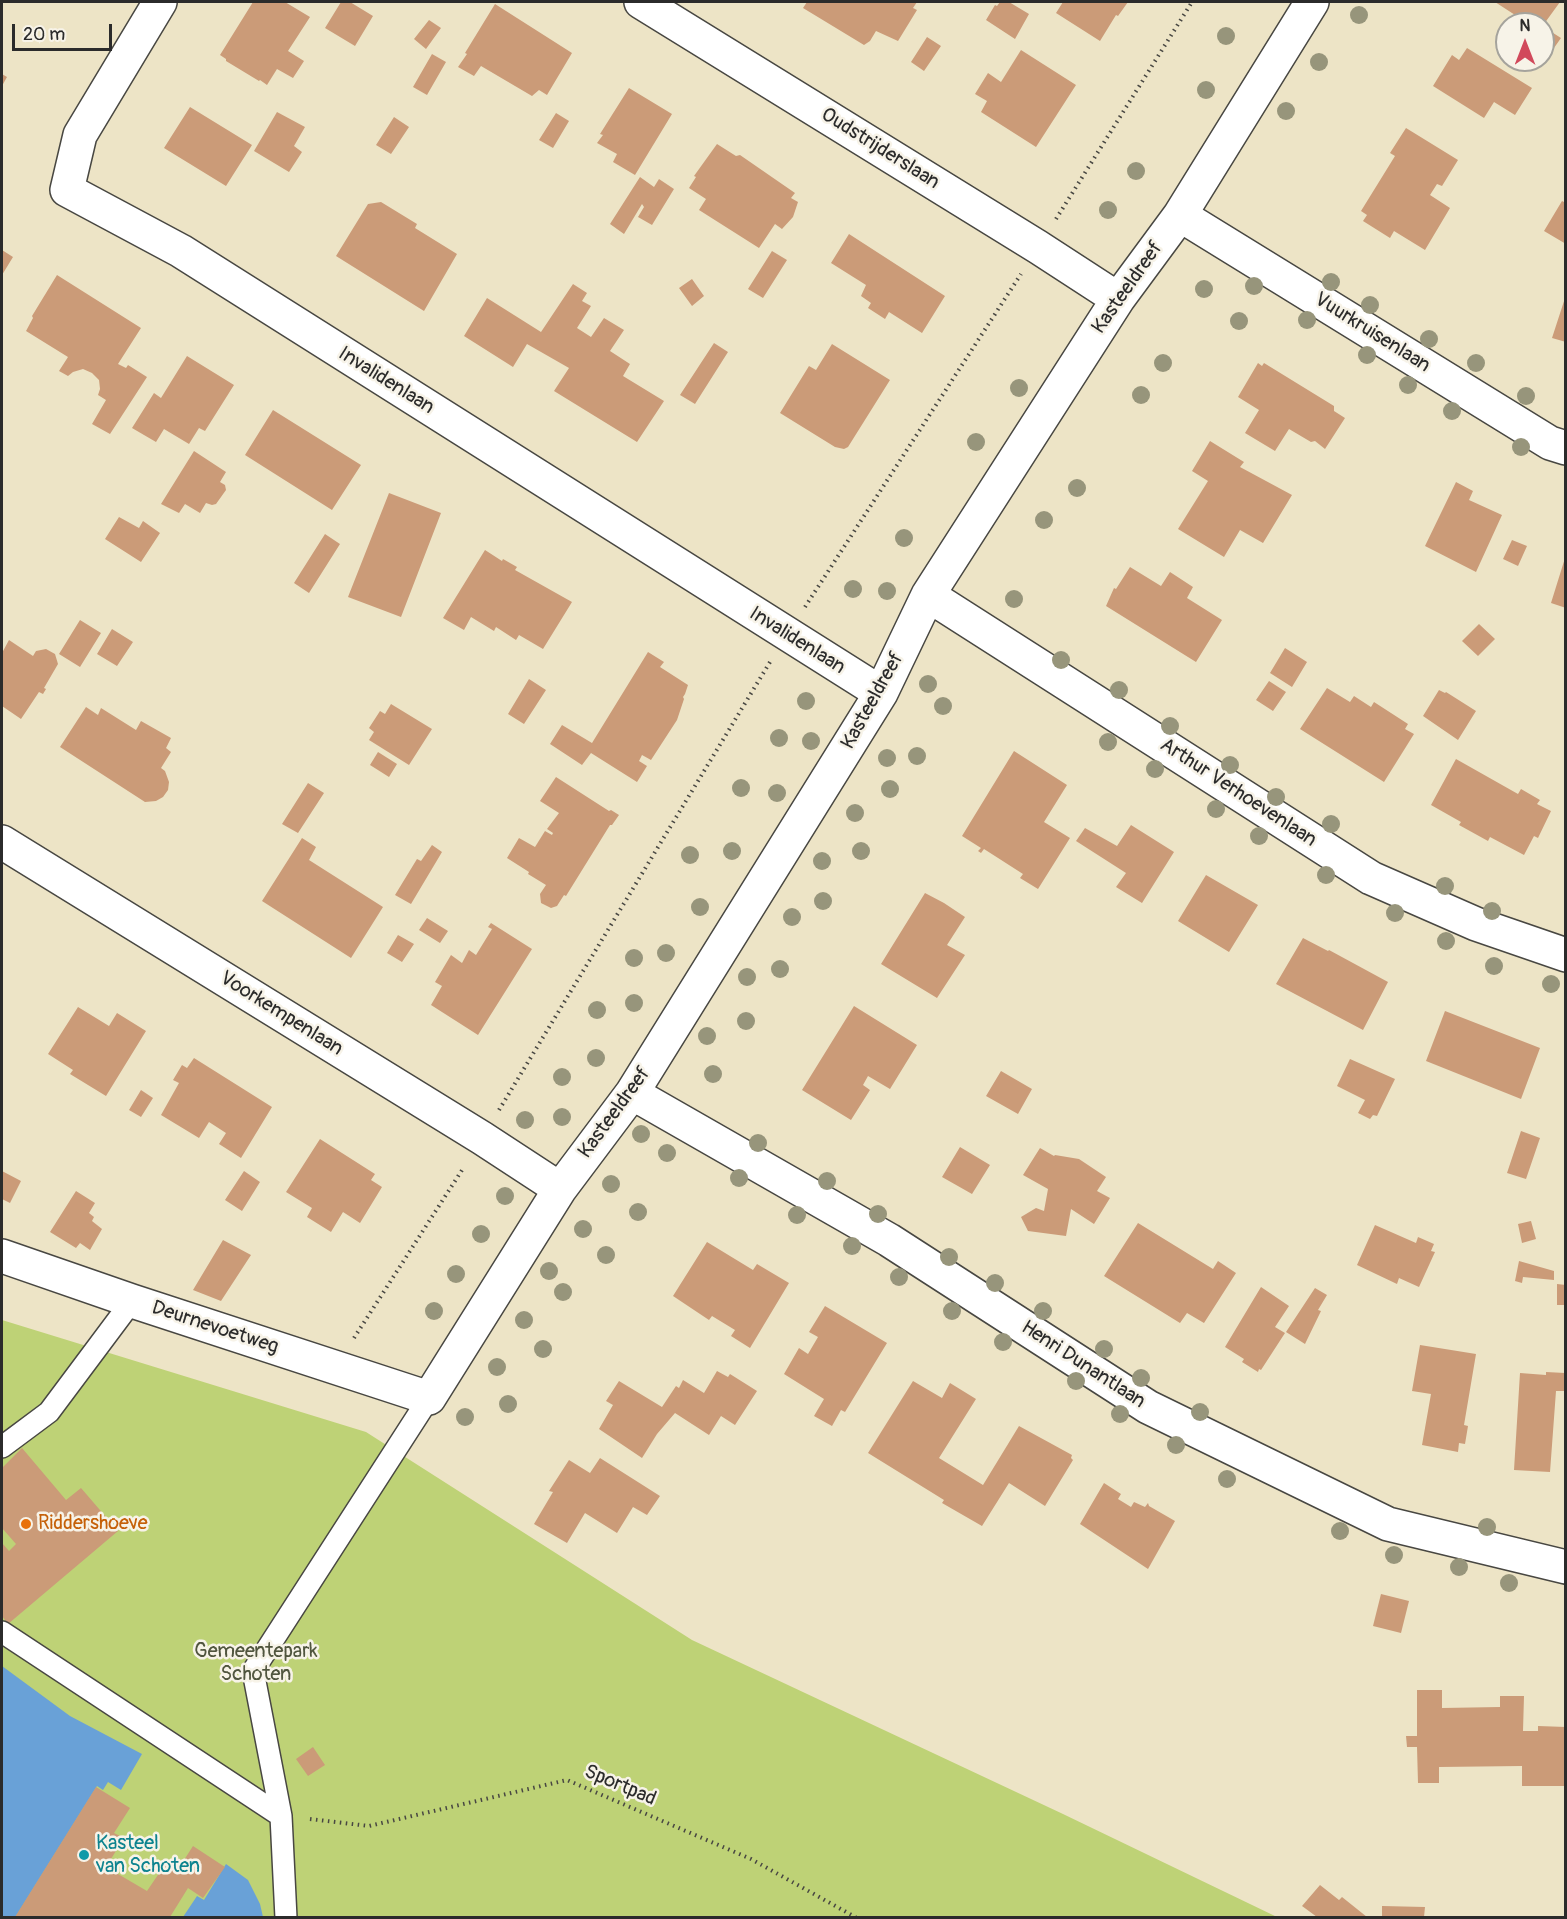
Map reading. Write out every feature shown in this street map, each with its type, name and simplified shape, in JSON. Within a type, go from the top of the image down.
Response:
[{"type":"street","name":"Invalidenlaan","points":[[160,2],[80,135],[67,190],[181,251],[881,693]]},
{"type":"street","name":"Oudstrijderslaan","points":[[641,2],[1038,247],[1118,299]]},
{"type":"street","name":"Kasteeldreef","points":[[429,1398],[560,1189],[632,1093],[881,693],[928,595],[1118,299],[1180,215],[1312,2]]},
{"type":"street","name":"Vuurkruisenlaan","points":[[1180,215],[1550,443],[1566,448]]},
{"type":"street","name":"Arthur Verhoevenlaan","points":[[928,595],[1371,878],[1476,924],[1566,955]]},
{"type":"street","name":"Voorkempenlaan","points":[[2,842],[482,1138],[560,1189]]},
{"type":"street","name":"Henri Dunantlaan","points":[[632,1093],[889,1240],[1148,1407],[1388,1524],[1566,1567]]},
{"type":"street","name":"Deurnevoetweg","points":[[2,1256],[429,1398]]},
{"type":"lane","points":[[2,1447],[49,1412],[132,1301]]},
{"type":"lane","points":[[286,1917],[281,1816],[253,1671],[429,1398]]},
{"type":"lane","points":[[2,1632],[281,1816]]},
{"type":"path","points":[[336,1367],[482,1138],[787,634],[1038,247],[1192,2]]},
{"type":"path","name":"Sportpad","points":[[281,1816],[369,1826],[567,1780],[751,1859],[857,1917]]},
{"type":"green space","name":"Gemeentepark Schoten","points":[[2,1320],[366,1432],[692,1640],[1277,1917],[2,1917]]},
{"type":"water","points":[[2,1666],[70,1716],[142,1754],[121,1790],[108,1782],[103,1790],[97,1786],[17,1917],[2,1917]]},
{"type":"water","points":[[226,1864],[248,1880],[260,1904],[263,1917],[183,1917],[197,1896],[204,1900]]},
{"type":"building","points":[[253,2],[285,2],[310,17],[288,51],[304,61],[293,78],[277,69],[267,85],[226,61],[220,55]]},
{"type":"building","points":[[341,2],[350,2],[373,16],[355,46],[325,28]]},
{"type":"building","points":[[807,2],[917,2],[913,8],[917,10],[898,41],[876,31],[870,41],[864,45],[803,8]]},
{"type":"building","points":[[1000,2],[1009,2],[1029,14],[1015,39],[986,20],[995,5],[997,6]]},
{"type":"building","points":[[1063,2],[1128,2],[1118,16],[1116,15],[1100,41],[1056,13]]},
{"type":"building","points":[[1495,2],[1560,2],[1553,12],[1510,12]]},
{"type":"building","points":[[495,4],[572,53],[547,95],[539,90],[532,96],[481,66],[474,76],[458,67]]},
{"type":"building","points":[[429,20],[441,28],[426,49],[414,39]]},
{"type":"building","points":[[1555,34],[1561,38],[1555,46]]},
{"type":"building","points":[[927,37],[941,46],[924,71],[911,62]]},
{"type":"building","points":[[1467,48],[1495,65],[1495,72],[1506,72],[1532,88],[1515,115],[1494,102],[1484,118],[1433,86],[1452,55],[1459,60]]},
{"type":"building","points":[[1021,50],[1076,85],[1036,147],[981,112],[987,101],[975,94],[988,73],[1001,82]]},
{"type":"building","points":[[432,54],[446,62],[427,95],[413,87]]},
{"type":"building","points":[[2,74],[7,77],[2,86]]},
{"type":"building","points":[[629,88],[672,114],[635,175],[613,162],[617,154],[597,143],[603,135],[600,134]]},
{"type":"building","points":[[190,107],[252,145],[226,186],[164,148]]},
{"type":"building","points":[[277,112],[305,127],[294,146],[302,152],[289,172],[254,151]]},
{"type":"building","points":[[556,113],[569,121],[553,148],[539,140]]},
{"type":"building","points":[[394,117],[409,127],[391,154],[376,145]]},
{"type":"building","points":[[1406,128],[1458,160],[1442,186],[1437,184],[1430,195],[1450,208],[1425,250],[1394,231],[1390,238],[1363,221],[1367,215],[1361,211],[1395,156],[1390,153]]},
{"type":"building","points":[[717,144],[736,156],[740,155],[795,193],[791,198],[798,202],[793,217],[782,229],[775,224],[759,248],[699,210],[706,199],[689,188],[696,177],[694,176]]},
{"type":"building","points":[[640,177],[654,187],[659,179],[674,189],[652,225],[638,217],[644,207],[642,204],[624,234],[610,224]]},
{"type":"building","points":[[1562,201],[1566,203],[1566,244],[1544,231]]},
{"type":"building","points":[[381,202],[417,224],[415,228],[457,254],[424,311],[336,256],[368,204]]},
{"type":"building","points":[[849,234],[945,296],[922,333],[889,312],[885,319],[868,308],[871,303],[861,296],[866,285],[831,263]]},
{"type":"building","points":[[2,250],[13,257],[2,275]]},
{"type":"building","points":[[772,251],[787,260],[763,298],[748,289]]},
{"type":"building","points":[[57,275],[141,328],[118,364],[126,368],[128,365],[147,377],[110,434],[92,424],[106,400],[98,395],[99,380],[92,373],[83,369],[68,376],[59,371],[68,357],[26,331],[32,316]]},
{"type":"building","points":[[692,279],[704,296],[692,306],[679,288]]},
{"type":"building","points":[[573,284],[587,293],[582,301],[591,306],[577,328],[591,337],[604,318],[624,330],[610,351],[630,364],[623,376],[664,401],[637,442],[554,391],[569,368],[527,344],[513,367],[464,336],[487,298],[541,332]]},
{"type":"building","points":[[1566,298],[1566,342],[1552,338]]},
{"type":"building","points":[[714,343],[728,352],[695,404],[680,395]]},
{"type":"building","points":[[832,344],[890,380],[848,447],[844,449],[835,447],[780,413],[809,366],[816,370]]},
{"type":"building","points":[[187,356],[234,385],[205,431],[199,428],[189,444],[164,429],[156,442],[132,428],[154,393],[161,398]]},
{"type":"building","points":[[1258,363],[1262,366],[1264,363],[1334,406],[1334,411],[1345,418],[1325,449],[1315,441],[1311,442],[1289,429],[1275,451],[1245,433],[1259,410],[1238,397]]},
{"type":"building","points":[[273,410],[361,465],[332,510],[245,455]]},
{"type":"building","points":[[1210,441],[1244,462],[1240,467],[1292,495],[1263,543],[1240,530],[1224,557],[1178,529],[1208,481],[1192,471]]},
{"type":"building","points":[[194,451],[226,472],[220,482],[225,485],[226,490],[216,504],[206,503],[200,513],[185,504],[179,513],[161,504]]},
{"type":"building","points":[[1456,482],[1473,491],[1469,500],[1502,515],[1476,572],[1425,546]]},
{"type":"building","points":[[389,493],[441,513],[401,617],[348,597]]},
{"type":"building","points":[[119,517],[139,528],[143,521],[160,533],[141,562],[105,539]]},
{"type":"building","points":[[325,534],[340,544],[309,593],[294,583]]},
{"type":"building","points":[[1512,540],[1527,546],[1518,566],[1503,559]]},
{"type":"building","points":[[485,550],[517,567],[515,570],[572,602],[543,649],[519,635],[516,640],[496,627],[494,631],[471,617],[464,630],[443,618]]},
{"type":"building","points":[[1566,558],[1566,608],[1551,603]]},
{"type":"building","points":[[1130,567],[1161,586],[1170,572],[1193,587],[1187,598],[1222,620],[1196,662],[1106,606],[1114,588],[1116,589]]},
{"type":"building","points":[[80,620],[101,633],[80,667],[59,654]]},
{"type":"building","points":[[1479,624],[1495,639],[1478,656],[1462,641]]},
{"type":"building","points":[[112,629],[133,642],[117,666],[97,654]]},
{"type":"building","points":[[9,640],[33,656],[36,651],[46,649],[55,654],[58,664],[43,694],[39,692],[21,719],[2,706],[2,653]]},
{"type":"building","points":[[1285,648],[1307,662],[1292,687],[1270,673]]},
{"type":"building","points":[[648,652],[664,662],[660,667],[688,685],[677,720],[651,760],[642,755],[639,761],[647,766],[637,782],[591,753],[582,765],[550,744],[562,725],[592,743]]},
{"type":"building","points":[[529,679],[546,690],[524,724],[508,714]]},
{"type":"building","points":[[1269,681],[1286,692],[1273,711],[1256,700]]},
{"type":"building","points":[[1327,688],[1350,702],[1354,696],[1371,707],[1374,702],[1408,724],[1405,729],[1414,734],[1384,782],[1300,729]]},
{"type":"building","points":[[1439,690],[1476,711],[1458,740],[1423,716]]},
{"type":"building","points":[[391,704],[432,729],[409,765],[369,740],[374,732],[369,728],[380,711],[385,714]]},
{"type":"building","points":[[86,707],[98,715],[101,708],[136,730],[141,721],[171,738],[166,748],[171,752],[161,768],[165,771],[169,782],[168,790],[163,797],[156,801],[145,802],[60,747]]},
{"type":"building","points":[[1014,751],[1067,785],[1044,822],[1070,838],[1038,889],[1020,878],[1023,874],[984,849],[981,853],[978,851],[981,848],[962,836]]},
{"type":"building","points":[[378,752],[397,764],[389,777],[370,765]]},
{"type":"building","points":[[1456,759],[1518,794],[1521,789],[1540,800],[1537,804],[1551,811],[1538,838],[1534,836],[1524,855],[1490,837],[1488,841],[1459,825],[1461,822],[1431,805]]},
{"type":"building","points":[[556,777],[619,815],[610,825],[566,896],[564,895],[557,906],[551,908],[541,903],[540,894],[546,885],[507,858],[519,838],[535,847],[545,831],[552,835],[553,833],[547,829],[559,813],[540,801]]},
{"type":"building","points":[[308,783],[324,793],[298,833],[282,824]]},
{"type":"building","points":[[1131,825],[1174,852],[1142,903],[1116,887],[1126,873],[1076,841],[1085,828],[1117,846]]},
{"type":"building","points":[[302,838],[316,847],[309,860],[383,907],[351,958],[262,901]]},
{"type":"building","points":[[432,845],[442,852],[411,904],[395,895],[417,859],[421,861]]},
{"type":"building","points":[[1206,875],[1258,905],[1229,952],[1178,921]]},
{"type":"building","points":[[925,893],[965,917],[947,945],[965,955],[937,998],[881,964]]},
{"type":"building","points":[[427,918],[448,931],[440,943],[419,930]]},
{"type":"building","points":[[491,923],[532,949],[478,1035],[431,1005],[442,986],[435,982],[451,955],[462,963],[469,950],[476,955],[492,929],[488,927]]},
{"type":"building","points":[[398,935],[414,944],[402,962],[387,953]]},
{"type":"building","points":[[1303,938],[1388,982],[1363,1030],[1276,984]]},
{"type":"building","points":[[854,1006],[917,1045],[890,1089],[868,1076],[863,1085],[870,1090],[851,1120],[802,1090]]},
{"type":"building","points":[[78,1007],[109,1026],[117,1013],[146,1031],[106,1096],[70,1074],[73,1070],[48,1054]]},
{"type":"building","points":[[1445,1011],[1540,1048],[1521,1099],[1426,1061]]},
{"type":"building","points":[[194,1058],[272,1107],[241,1158],[219,1144],[226,1133],[209,1122],[199,1138],[161,1115],[179,1083],[173,1080],[182,1065],[187,1068]]},
{"type":"building","points":[[1350,1059],[1395,1079],[1377,1116],[1373,1115],[1370,1119],[1358,1113],[1365,1100],[1337,1086]]},
{"type":"building","points":[[1001,1071],[1032,1089],[1018,1114],[986,1096]]},
{"type":"building","points":[[141,1090],[153,1098],[141,1117],[129,1110]]},
{"type":"building","points":[[1521,1131],[1540,1138],[1526,1179],[1507,1173]]},
{"type":"building","points":[[320,1139],[375,1174],[371,1180],[382,1187],[360,1223],[343,1212],[331,1232],[307,1217],[312,1208],[286,1192]]},
{"type":"building","points":[[960,1147],[990,1165],[972,1194],[942,1177]]},
{"type":"building","points":[[1040,1148],[1054,1156],[1079,1159],[1106,1177],[1097,1191],[1110,1198],[1094,1224],[1071,1209],[1066,1236],[1028,1231],[1021,1217],[1036,1208],[1044,1211],[1048,1189],[1023,1175]]},
{"type":"building","points":[[2,1171],[21,1181],[10,1203],[2,1199]]},
{"type":"building","points":[[244,1171],[260,1182],[242,1211],[225,1200]]},
{"type":"building","points":[[76,1191],[95,1203],[89,1213],[94,1217],[92,1221],[102,1229],[90,1250],[80,1243],[76,1248],[50,1232]]},
{"type":"building","points":[[1531,1221],[1536,1239],[1522,1243],[1518,1224]]},
{"type":"building","points":[[1138,1223],[1213,1269],[1218,1261],[1236,1273],[1204,1323],[1187,1313],[1180,1323],[1104,1276]]},
{"type":"building","points":[[1375,1225],[1416,1243],[1418,1237],[1434,1244],[1431,1251],[1435,1252],[1419,1287],[1399,1278],[1397,1284],[1357,1265]]},
{"type":"building","points":[[223,1240],[251,1255],[221,1301],[193,1290]]},
{"type":"building","points":[[707,1242],[753,1270],[757,1264],[789,1283],[750,1348],[731,1336],[735,1330],[712,1316],[709,1320],[673,1296]]},
{"type":"building","points":[[1519,1261],[1554,1271],[1554,1280],[1523,1277],[1522,1283],[1515,1281]]},
{"type":"building","points":[[1557,1284],[1566,1285],[1566,1305],[1557,1305]]},
{"type":"building","points":[[1261,1287],[1289,1306],[1275,1327],[1285,1333],[1258,1372],[1242,1362],[1244,1359],[1225,1347]]},
{"type":"building","points":[[1315,1288],[1327,1295],[1318,1310],[1321,1311],[1305,1344],[1286,1332]]},
{"type":"building","points":[[825,1306],[887,1343],[845,1412],[841,1410],[832,1426],[814,1416],[824,1399],[784,1374],[799,1348],[808,1354],[818,1337],[809,1332]]},
{"type":"building","points":[[1420,1345],[1476,1354],[1464,1425],[1468,1426],[1465,1444],[1459,1443],[1458,1452],[1422,1445],[1431,1394],[1412,1391]]},
{"type":"building","points":[[717,1371],[728,1377],[730,1374],[757,1391],[735,1425],[721,1416],[709,1435],[675,1413],[657,1434],[642,1458],[599,1429],[613,1405],[606,1401],[619,1381],[662,1407],[676,1386],[679,1388],[683,1380],[704,1393]]},
{"type":"building","points":[[1546,1372],[1565,1373],[1564,1391],[1556,1391],[1550,1472],[1514,1470],[1520,1373],[1546,1375]]},
{"type":"building","points":[[913,1381],[942,1398],[950,1383],[976,1399],[939,1458],[983,1485],[1019,1426],[1072,1455],[1073,1460],[1045,1506],[1009,1483],[982,1526],[942,1503],[944,1500],[868,1453]]},
{"type":"building","points":[[22,1448],[66,1500],[81,1488],[118,1531],[8,1624],[2,1616],[2,1543],[9,1551],[16,1544],[2,1528],[2,1468]]},
{"type":"building","points":[[600,1458],[660,1496],[647,1515],[633,1507],[617,1533],[585,1513],[567,1543],[534,1524],[553,1492],[549,1491],[569,1460],[590,1473]]},
{"type":"building","points":[[1104,1483],[1121,1494],[1118,1499],[1131,1507],[1134,1502],[1145,1507],[1148,1503],[1149,1506],[1175,1521],[1148,1569],[1080,1524]]},
{"type":"building","points":[[1381,1594],[1409,1601],[1401,1633],[1373,1626]]},
{"type":"building","points":[[1417,1690],[1442,1690],[1442,1708],[1500,1707],[1500,1696],[1524,1696],[1523,1731],[1538,1731],[1538,1726],[1566,1727],[1566,1786],[1522,1786],[1522,1766],[1439,1767],[1439,1783],[1418,1783],[1417,1747],[1407,1747],[1406,1736],[1417,1736]]},
{"type":"building","points":[[313,1747],[325,1765],[308,1776],[296,1759]]},
{"type":"building","name":"Kasteel van Schoten","points":[[96,1787],[130,1808],[114,1833],[124,1838],[106,1867],[147,1891],[166,1863],[177,1871],[193,1846],[225,1867],[203,1898],[188,1888],[170,1917],[15,1917]]},
{"type":"building","points":[[1320,1885],[1339,1900],[1342,1897],[1367,1917],[1317,1917],[1302,1906]]},
{"type":"building","points":[[1382,1906],[1425,1907],[1424,1917],[1382,1917]]},
{"type":"place","name":"Riddershoeve","points":[[26,1524]]},
{"type":"place","name":"Kasteel van Schoten","points":[[84,1855]]}]
